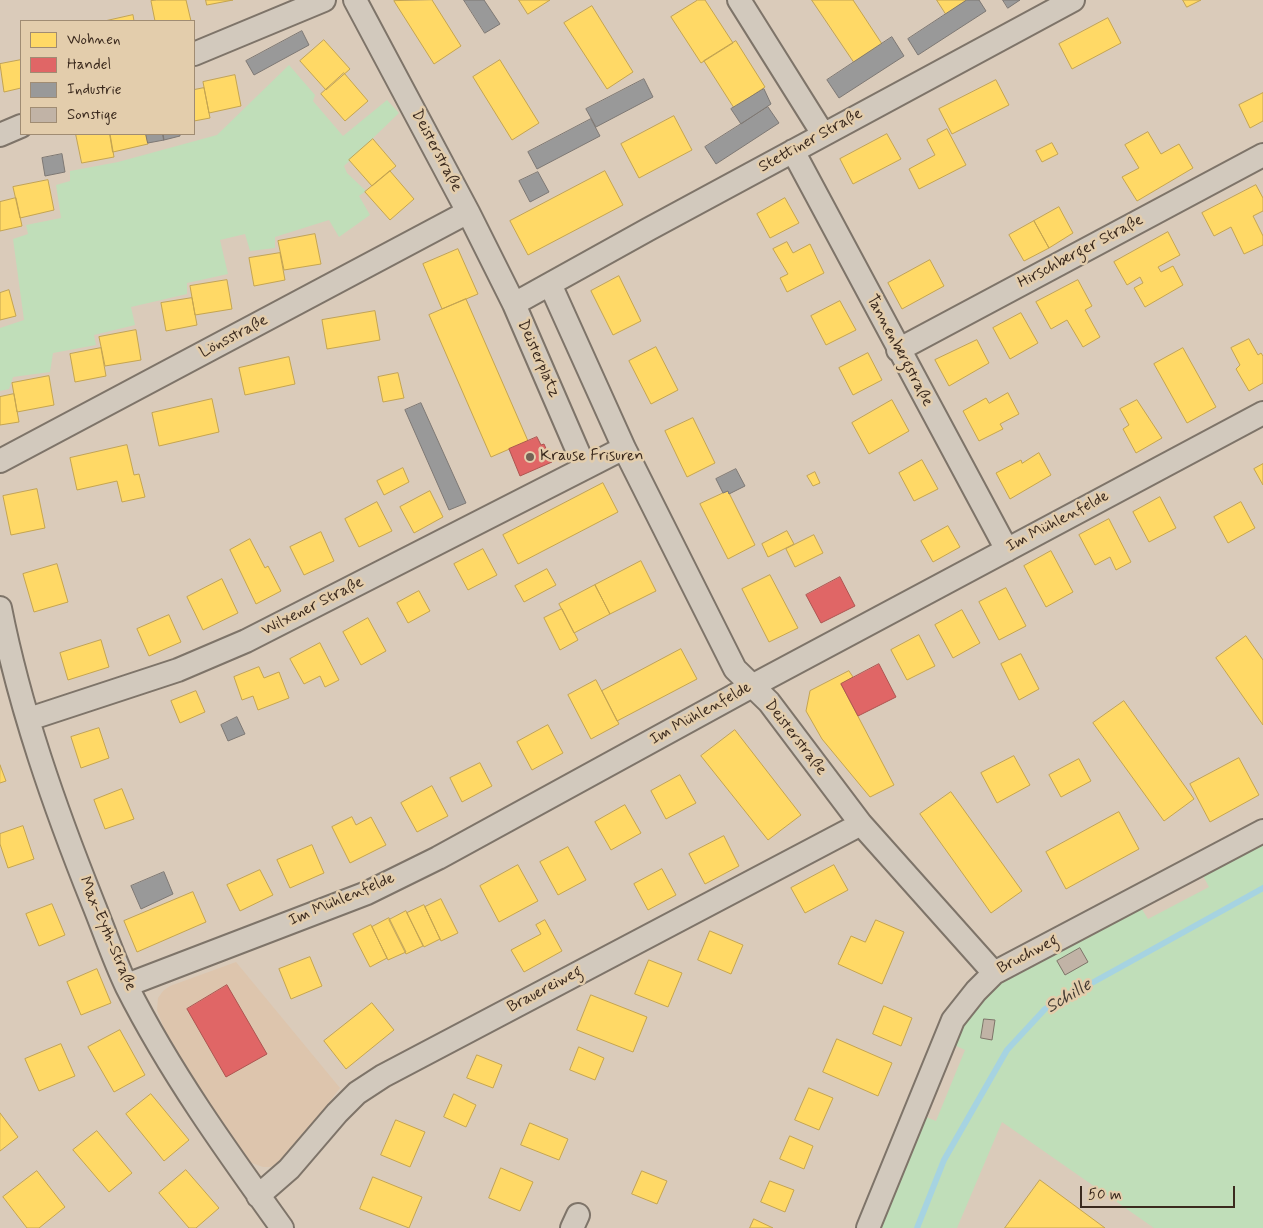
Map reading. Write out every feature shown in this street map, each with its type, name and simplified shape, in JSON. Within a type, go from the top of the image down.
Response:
[{"type":"street","points":[[195,54],[324,0]]},
{"type":"street","name":"Deisterstraße","points":[[356,0],[468,212],[514,304]]},
{"type":"street","points":[[739,0],[823,134]]},
{"type":"street","name":"Stettiner Straße","points":[[550,284],[823,134],[1073,0]]},
{"type":"street","points":[[0,135],[20,126]]},
{"type":"street","name":"Tannenbergstraße","points":[[793,151],[898,350],[1007,550]]},
{"type":"street","name":"Hirschberger Straße","points":[[898,350],[1263,155]]},
{"type":"street","name":"Lönsstraße","points":[[0,461],[468,212]]},
{"type":"street","points":[[550,284],[624,448],[585,468]]},
{"type":"street","name":"Deisterplatz","points":[[550,284],[514,304],[585,468]]},
{"type":"street","name":"Im Mühlenfelde","points":[[127,985],[376,888],[438,858],[752,686],[1263,413]]},
{"type":"street","name":"Deisterstraße","points":[[624,448],[735,669],[769,702],[861,824],[994,973]]},
{"type":"street","name":"Wilxener Straße","points":[[28,719],[178,670],[246,641],[585,468]]},
{"type":"street","name":"Max-Eyth-Straße","points":[[0,608],[28,719],[67,838],[127,985],[172,1067],[258,1196],[282,1228]]},
{"type":"street","name":"Brauereiweg","points":[[258,1196],[289,1169],[357,1092],[383,1076],[861,824]]},
{"type":"street","name":"Bruchweg","points":[[868,1228],[953,1020],[994,973],[1263,831]]},
{"type":"shaded area","points":[[236,962],[340,1088],[287,1157],[271,1167],[263,1167],[249,1162],[242,1153],[203,1096],[165,1031],[157,1010],[158,998],[170,986]]},
{"type":"green space","points":[[289,65],[315,95],[313,101],[343,136],[387,100],[399,113],[344,166],[347,173],[366,191],[359,196],[370,215],[339,237],[329,220],[275,237],[275,248],[250,251],[245,234],[220,240],[228,274],[187,283],[187,294],[131,307],[135,325],[94,335],[96,345],[53,353],[50,372],[13,377],[9,389],[0,391],[0,328],[24,320],[13,239],[28,234],[26,225],[61,218],[56,185],[70,181],[70,171],[118,162],[217,135]]},
{"type":"green space","points":[[1263,839],[1263,1228],[1154,1228],[1002,1122],[957,1228],[874,1228],[921,1115],[936,1121],[965,1050],[950,1043],[966,1017],[987,994],[1003,981],[1140,906],[1148,919],[1209,887],[1201,872]]},
{"type":"building: Wohnen","points":[[186,0],[191,20],[155,20],[151,1]]},
{"type":"building: Wohnen","points":[[206,0],[233,0],[207,5]]},
{"type":"building: Wohnen","points":[[432,0],[461,46],[434,64],[394,1]]},
{"type":"building: Wohnen","points":[[519,0],[550,0],[528,14]]},
{"type":"building: Wohnen","points":[[698,0],[705,0],[733,43],[701,63],[671,17]]},
{"type":"building: Wohnen","points":[[812,0],[853,0],[882,44],[854,62]]},
{"type":"building: Wohnen","points":[[937,0],[967,0],[946,14]]},
{"type":"building: Wohnen","points":[[1183,0],[1201,0],[1187,7]]},
{"type":"building: Wohnen","points":[[592,6],[633,72],[607,89],[564,23]]},
{"type":"building: Wohnen","points":[[133,15],[134,20],[110,20]]},
{"type":"building: Wohnen","points":[[1108,18],[1121,43],[1072,69],[1059,44]]},
{"type":"building: Wohnen","points":[[324,40],[350,69],[326,90],[300,61]]},
{"type":"building: Wohnen","points":[[736,41],[765,87],[734,108],[704,61]]},
{"type":"building: Wohnen","points":[[20,60],[20,88],[4,92],[0,64]]},
{"type":"building: Wohnen","points":[[500,60],[539,123],[512,140],[473,77]]},
{"type":"building: Wohnen","points":[[344,73],[368,101],[345,121],[321,94]]},
{"type":"building: Wohnen","points":[[235,75],[241,106],[209,113],[203,82]]},
{"type":"building: Wohnen","points":[[996,80],[1009,105],[952,134],[939,109]]},
{"type":"building: Wohnen","points":[[204,88],[210,118],[195,121],[195,90]]},
{"type":"building: Wohnen","points":[[1263,93],[1263,121],[1250,128],[1239,105]]},
{"type":"building: Wohnen","points":[[674,116],[692,150],[639,178],[621,144]]},
{"type":"building: Wohnen","points":[[947,129],[966,165],[919,189],[909,169],[935,155],[927,140]]},
{"type":"building: Wohnen","points":[[1148,132],[1161,154],[1179,144],[1193,168],[1137,201],[1122,177],[1139,168],[1125,145]]},
{"type":"building: Wohnen","points":[[887,134],[901,159],[853,184],[840,159]]},
{"type":"building: Wohnen","points":[[76,135],[110,135],[114,157],[82,163]]},
{"type":"building: Wohnen","points":[[110,135],[146,135],[148,144],[113,152]]},
{"type":"building: Wohnen","points":[[373,139],[396,166],[372,186],[349,160]]},
{"type":"building: Wohnen","points":[[1052,143],[1058,154],[1042,162],[1036,151]]},
{"type":"building: Wohnen","points":[[390,171],[414,199],[390,220],[365,192]]},
{"type":"building: Wohnen","points":[[605,171],[623,205],[528,255],[510,221]]},
{"type":"building: Wohnen","points":[[48,180],[54,210],[20,218],[13,187]]},
{"type":"building: Wohnen","points":[[1256,185],[1263,198],[1263,211],[1253,216],[1263,236],[1263,245],[1244,254],[1231,227],[1214,236],[1202,213]]},
{"type":"building: Wohnen","points":[[16,198],[22,226],[0,231],[0,202]]},
{"type":"building: Wohnen","points":[[785,198],[799,223],[770,238],[757,214]]},
{"type":"building: Wohnen","points":[[1059,207],[1073,233],[1049,248],[1034,221]]},
{"type":"building: Wohnen","points":[[1034,221],[1049,248],[1024,261],[1009,235]]},
{"type":"building: Wohnen","points":[[1168,232],[1180,255],[1158,267],[1161,272],[1173,266],[1183,285],[1145,307],[1134,288],[1143,283],[1140,277],[1127,285],[1114,262]]},
{"type":"building: Wohnen","points":[[315,234],[321,264],[284,270],[278,241]]},
{"type":"building: Wohnen","points":[[787,242],[793,253],[810,244],[824,273],[787,292],[780,278],[788,274],[773,249]]},
{"type":"building: Wohnen","points":[[458,249],[478,294],[442,309],[423,264]]},
{"type":"building: Wohnen","points":[[280,253],[285,280],[254,286],[249,258]]},
{"type":"building: Wohnen","points":[[930,260],[944,286],[902,309],[888,283]]},
{"type":"building: Wohnen","points":[[619,276],[641,321],[613,335],[591,291]]},
{"type":"building: Wohnen","points":[[227,280],[232,309],[195,315],[190,286]]},
{"type":"building: Wohnen","points":[[1078,280],[1092,306],[1085,310],[1100,337],[1083,347],[1067,320],[1051,329],[1036,302]]},
{"type":"building: Wohnen","points":[[9,290],[16,316],[0,320],[0,293]]},
{"type":"building: Wohnen","points":[[192,298],[197,325],[166,331],[161,303]]},
{"type":"building: Wohnen","points":[[466,299],[528,441],[491,457],[429,315]]},
{"type":"building: Wohnen","points":[[840,301],[856,330],[826,345],[811,316]]},
{"type":"building: Wohnen","points":[[375,311],[380,340],[327,349],[322,320]]},
{"type":"building: Wohnen","points":[[1021,313],[1038,343],[1010,359],[993,328]]},
{"type":"building: Wohnen","points":[[136,330],[141,360],[105,366],[99,337]]},
{"type":"building: Wohnen","points":[[1249,339],[1258,355],[1261,353],[1263,356],[1263,383],[1249,391],[1236,369],[1240,365],[1231,348]]},
{"type":"building: Wohnen","points":[[977,340],[989,363],[949,386],[935,360]]},
{"type":"building: Wohnen","points":[[656,347],[678,390],[651,404],[629,361]]},
{"type":"building: Wohnen","points":[[101,348],[106,376],[75,382],[70,354]]},
{"type":"building: Wohnen","points":[[1183,348],[1216,407],[1187,423],[1154,364]]},
{"type":"building: Wohnen","points":[[868,353],[882,380],[853,395],[839,368]]},
{"type":"building: Wohnen","points":[[289,357],[295,384],[245,395],[239,368]]},
{"type":"building: Wohnen","points":[[398,373],[404,398],[383,402],[378,377]]},
{"type":"building: Wohnen","points":[[49,376],[54,405],[17,412],[12,383]]},
{"type":"building: Wohnen","points":[[1008,393],[1019,414],[1000,424],[1003,429],[979,441],[963,411],[986,398],[989,403]]},
{"type":"building: Wohnen","points":[[14,394],[19,422],[0,425],[0,397]]},
{"type":"building: Wohnen","points":[[212,399],[219,432],[159,446],[152,413]]},
{"type":"building: Wohnen","points":[[892,400],[909,431],[869,454],[852,423]]},
{"type":"building: Wohnen","points":[[1137,400],[1162,438],[1136,453],[1123,429],[1129,425],[1120,409]]},
{"type":"building: Wohnen","points":[[693,418],[715,463],[687,477],[665,431]]},
{"type":"building: Wohnen","points":[[127,445],[134,475],[139,474],[145,497],[122,502],[117,481],[77,490],[70,458]]},
{"type":"building: Wohnen","points":[[1039,453],[1051,475],[1010,499],[996,473],[1021,460],[1022,463]]},
{"type":"building: Wohnen","points":[[922,460],[938,489],[914,501],[899,473]]},
{"type":"building: Wohnen","points":[[1263,464],[1263,485],[1254,469]]},
{"type":"building: Wohnen","points":[[403,468],[409,482],[384,495],[377,481]]},
{"type":"building: Wohnen","points":[[815,472],[820,483],[813,486],[807,476]]},
{"type":"building: Wohnen","points":[[603,483],[618,512],[518,564],[503,535]]},
{"type":"building: Wohnen","points":[[37,489],[45,528],[11,535],[3,496]]},
{"type":"building: Wohnen","points":[[430,491],[443,517],[414,533],[400,507]]},
{"type":"building: Wohnen","points":[[728,491],[755,545],[728,559],[700,504]]},
{"type":"building: Wohnen","points":[[1160,497],[1176,528],[1149,542],[1133,512]]},
{"type":"building: Wohnen","points":[[377,502],[392,531],[359,547],[345,519]]},
{"type":"building: Wohnen","points":[[1241,502],[1255,528],[1228,543],[1214,517]]},
{"type":"building: Wohnen","points":[[1109,519],[1131,562],[1116,570],[1110,557],[1095,565],[1079,535]]},
{"type":"building: Wohnen","points":[[948,526],[960,547],[933,562],[921,541]]},
{"type":"building: Wohnen","points":[[787,531],[794,544],[768,557],[762,544]]},
{"type":"building: Wohnen","points":[[321,532],[334,561],[304,575],[290,547]]},
{"type":"building: Wohnen","points":[[814,535],[823,553],[795,567],[786,549]]},
{"type":"building: Wohnen","points":[[250,539],[265,568],[268,566],[281,591],[256,604],[230,550]]},
{"type":"building: Wohnen","points":[[483,549],[497,575],[468,590],[454,564]]},
{"type":"building: Wohnen","points":[[1051,551],[1073,592],[1046,607],[1024,566]]},
{"type":"building: Wohnen","points":[[641,561],[656,591],[610,614],[595,585]]},
{"type":"building: Wohnen","points":[[57,564],[68,602],[34,612],[23,574]]},
{"type":"building: Wohnen","points":[[547,569],[556,585],[524,602],[515,586]]},
{"type":"building: Wohnen","points":[[770,575],[798,628],[769,642],[742,589]]},
{"type":"building: Wohnen","points":[[222,579],[238,613],[203,630],[187,597]]},
{"type":"building: Wohnen","points":[[595,585],[610,614],[574,633],[559,604]]},
{"type":"building: Wohnen","points":[[1006,588],[1026,626],[999,640],[979,602]]},
{"type":"building: Wohnen","points":[[419,591],[430,611],[408,623],[397,603]]},
{"type":"building: Wohnen","points":[[562,609],[578,640],[560,650],[544,618]]},
{"type":"building: Wohnen","points":[[962,610],[980,643],[953,658],[935,625]]},
{"type":"building: Wohnen","points":[[169,615],[181,642],[149,656],[137,629]]},
{"type":"building: Wohnen","points":[[368,618],[386,651],[361,665],[343,632]]},
{"type":"building: Wohnen","points":[[919,635],[935,666],[907,680],[891,650]]},
{"type":"building: Wohnen","points":[[1246,636],[1263,660],[1263,725],[1216,658]]},
{"type":"building: Wohnen","points":[[101,640],[109,667],[68,680],[60,653]]},
{"type":"building: Wohnen","points":[[320,643],[339,680],[325,687],[320,676],[304,684],[290,659]]},
{"type":"building: Wohnen","points":[[681,649],[697,679],[617,721],[602,691]]},
{"type":"building: Wohnen","points":[[1021,654],[1039,689],[1019,700],[1001,664]]},
{"type":"building: Wohnen","points":[[259,667],[264,678],[279,672],[289,698],[258,710],[253,696],[242,700],[234,677]]},
{"type":"building: Wohnen","points":[[849,671],[853,677],[841,684],[894,785],[870,797],[822,739],[806,711],[810,691]]},
{"type":"building: Wohnen","points":[[596,680],[619,724],[591,739],[568,695]]},
{"type":"building: Wohnen","points":[[196,691],[205,712],[180,723],[171,701]]},
{"type":"building: Wohnen","points":[[1124,701],[1194,799],[1164,821],[1093,723]]},
{"type":"building: Wohnen","points":[[548,725],[563,753],[532,770],[517,742]]},
{"type":"building: Wohnen","points":[[99,728],[109,758],[81,768],[71,737]]},
{"type":"building: Wohnen","points":[[735,730],[801,815],[768,840],[701,756]]},
{"type":"building: Wohnen","points":[[1014,756],[1030,785],[997,803],[981,773]]},
{"type":"building: Wohnen","points":[[1239,758],[1259,795],[1210,822],[1190,784]]},
{"type":"building: Wohnen","points":[[1079,759],[1091,781],[1061,797],[1049,775]]},
{"type":"building: Wohnen","points":[[480,763],[492,786],[462,802],[450,778]]},
{"type":"building: Wohnen","points":[[0,765],[6,781],[0,783]]},
{"type":"building: Wohnen","points":[[680,775],[696,803],[666,819],[651,791]]},
{"type":"building: Wohnen","points":[[432,786],[448,816],[417,832],[401,803]]},
{"type":"building: Wohnen","points":[[122,789],[134,819],[105,829],[94,800]]},
{"type":"building: Wohnen","points":[[951,792],[1022,891],[991,913],[920,814]]},
{"type":"building: Wohnen","points":[[625,805],[641,833],[611,850],[595,822]]},
{"type":"building: Wohnen","points":[[1119,812],[1139,849],[1066,889],[1046,852]]},
{"type":"building: Wohnen","points":[[352,817],[356,825],[371,817],[386,845],[350,863],[332,827]]},
{"type":"building: Wohnen","points":[[23,826],[34,859],[8,868],[0,844],[0,834]]},
{"type":"building: Wohnen","points":[[724,836],[739,866],[705,884],[689,854]]},
{"type":"building: Wohnen","points":[[312,845],[324,873],[290,888],[277,860]]},
{"type":"building: Wohnen","points":[[568,847],[586,880],[558,895],[540,862]]},
{"type":"building: Wohnen","points":[[518,865],[538,901],[499,922],[480,886]]},
{"type":"building: Wohnen","points":[[834,865],[848,890],[805,913],[791,888]]},
{"type":"building: Wohnen","points":[[662,869],[676,895],[648,910],[634,884]]},
{"type":"building: Wohnen","points":[[260,870],[273,895],[240,911],[227,885]]},
{"type":"building: Wohnen","points":[[193,892],[206,922],[137,952],[124,921]]},
{"type":"building: Wohnen","points":[[441,899],[458,933],[441,941],[425,907]]},
{"type":"building: Wohnen","points":[[52,904],[65,935],[39,946],[26,914]]},
{"type":"building: Wohnen","points":[[424,905],[440,939],[424,947],[407,913]]},
{"type":"building: Wohnen","points":[[406,911],[423,946],[406,954],[389,920]]},
{"type":"building: Wohnen","points":[[389,918],[406,952],[388,960],[372,927]]},
{"type":"building: Wohnen","points":[[545,920],[562,951],[524,972],[511,950],[541,934],[536,925]]},
{"type":"building: Wohnen","points":[[876,920],[904,932],[882,984],[838,964],[851,936],[865,942]]},
{"type":"building: Wohnen","points":[[371,925],[387,958],[370,967],[353,934]]},
{"type":"building: Wohnen","points":[[710,931],[743,945],[731,974],[698,960]]},
{"type":"building: Wohnen","points":[[310,957],[322,986],[291,999],[279,969]]},
{"type":"building: Wohnen","points":[[649,960],[682,973],[668,1007],[635,994]]},
{"type":"building: Wohnen","points":[[97,969],[111,1003],[81,1015],[67,982]]},
{"type":"building: Wohnen","points":[[591,995],[647,1017],[633,1052],[577,1030]]},
{"type":"building: Wohnen","points":[[372,1003],[394,1030],[346,1069],[324,1041]]},
{"type":"building: Wohnen","points":[[884,1006],[912,1018],[901,1046],[873,1034]]},
{"type":"building: Wohnen","points":[[120,1030],[145,1075],[114,1092],[88,1047]]},
{"type":"building: Wohnen","points":[[837,1039],[892,1063],[878,1096],[823,1072]]},
{"type":"building: Wohnen","points":[[61,1044],[75,1076],[39,1091],[25,1059]]},
{"type":"building: Wohnen","points":[[579,1047],[604,1058],[595,1080],[570,1070]]},
{"type":"building: Wohnen","points":[[477,1055],[502,1065],[493,1088],[467,1078]]},
{"type":"building: Wohnen","points":[[809,1088],[833,1098],[819,1130],[795,1120]]},
{"type":"building: Wohnen","points":[[151,1094],[189,1140],[164,1161],[126,1114]]},
{"type":"building: Wohnen","points":[[454,1094],[476,1105],[466,1127],[444,1117]]},
{"type":"building: Wohnen","points":[[0,1113],[18,1137],[0,1151]]},
{"type":"building: Wohnen","points":[[396,1120],[425,1132],[410,1167],[381,1155]]},
{"type":"building: Wohnen","points":[[530,1123],[568,1139],[559,1160],[521,1145]]},
{"type":"building: Wohnen","points":[[97,1131],[132,1173],[109,1192],[73,1150]]},
{"type":"building: Wohnen","points":[[790,1136],[813,1146],[804,1169],[780,1159]]},
{"type":"building: Wohnen","points":[[501,1168],[533,1182],[520,1211],[489,1198]]},
{"type":"building: Wohnen","points":[[186,1170],[219,1208],[196,1228],[189,1228],[159,1193]]},
{"type":"building: Wohnen","points":[[37,1171],[65,1207],[39,1228],[27,1228],[3,1197]]},
{"type":"building: Wohnen","points":[[642,1171],[667,1181],[657,1204],[632,1194]]},
{"type":"building: Wohnen","points":[[373,1177],[422,1197],[409,1228],[360,1209]]},
{"type":"building: Wohnen","points":[[1040,1180],[1105,1228],[1005,1228]]},
{"type":"building: Wohnen","points":[[770,1181],[794,1190],[785,1212],[761,1202]]},
{"type":"building: Wohnen","points":[[754,1219],[773,1228],[750,1228]]},
{"type":"building: Handel","points":[[537,437],[541,445],[544,444],[552,462],[520,476],[509,449]]},
{"type":"building: Handel","points":[[840,577],[855,606],[821,623],[806,595]]},
{"type":"building: Handel","points":[[879,664],[896,697],[858,716],[841,684]]},
{"type":"building: Handel","points":[[227,985],[267,1054],[226,1077],[187,1009]]},
{"type":"building: Industrie","points":[[464,0],[484,0],[500,24],[485,33]]},
{"type":"building: Industrie","points":[[967,0],[979,0],[986,11],[918,55],[908,39]]},
{"type":"building: Industrie","points":[[1003,0],[1020,0],[1008,8]]},
{"type":"building: Industrie","points":[[302,31],[309,45],[254,75],[246,61]]},
{"type":"building: Industrie","points":[[892,37],[904,56],[839,98],[827,80]]},
{"type":"building: Industrie","points":[[644,79],[653,97],[596,127],[586,109]]},
{"type":"building: Industrie","points":[[764,89],[771,104],[741,124],[731,109]]},
{"type":"building: Industrie","points":[[768,107],[779,123],[716,164],[705,147]]},
{"type":"building: Industrie","points":[[591,119],[600,136],[537,169],[528,152]]},
{"type":"building: Industrie","points":[[146,135],[163,135],[164,140],[148,143]]},
{"type":"building: Industrie","points":[[163,135],[180,135],[180,136],[164,140]]},
{"type":"building: Industrie","points":[[62,154],[65,172],[45,176],[42,158]]},
{"type":"building: Industrie","points":[[538,172],[549,192],[530,202],[519,181]]},
{"type":"building: Industrie","points":[[421,403],[466,503],[449,510],[405,410]]},
{"type":"building: Industrie","points":[[736,469],[745,486],[729,494],[728,491],[723,493],[716,479]]},
{"type":"building: Industrie","points":[[237,717],[245,734],[228,741],[221,725]]},
{"type":"building: Industrie","points":[[164,872],[173,894],[141,909],[131,886]]},
{"type":"building: Sonstige","points":[[1080,948],[1088,962],[1065,975],[1057,961]]},
{"type":"building: Sonstige","points":[[984,1019],[995,1020],[992,1040],[981,1038]]},
{"type":"waterway","name":"Schille","points":[[917,1228],[944,1160],[1007,1050],[1045,1009],[1263,888]]},
{"type":"place","name":"Krause Frisuren","points":[[530,457]]}]
